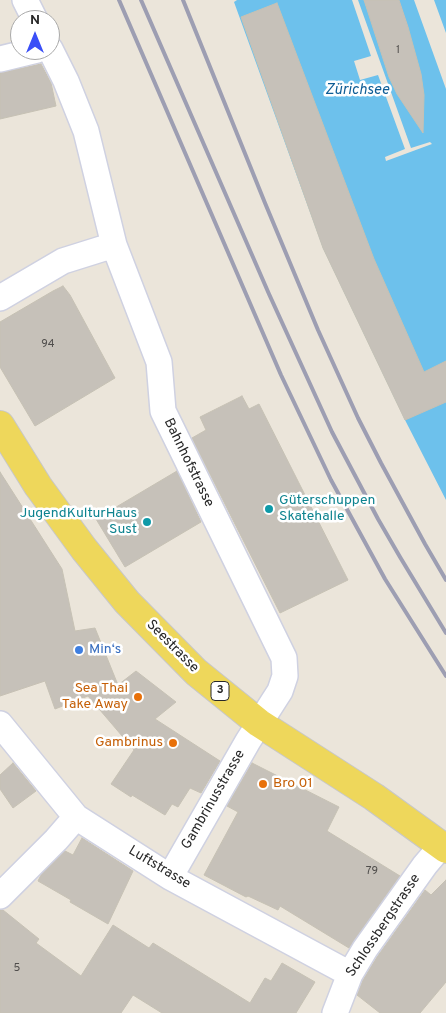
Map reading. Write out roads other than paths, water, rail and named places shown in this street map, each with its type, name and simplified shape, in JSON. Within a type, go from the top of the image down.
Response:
[{"type":"main road","name":"Seestrasse","points":[[0,425],[38,486],[126,602],[196,672],[259,723],[374,797],[444,847]]},
{"type":"street","name":"Bahnhofstrasse","points":[[56,60],[86,131],[114,245],[159,362],[163,411],[284,658],[285,676],[280,691],[259,723]]},
{"type":"street","points":[[0,298],[62,261],[114,245]]},
{"type":"street","name":"Gambrinusstrasse","points":[[170,877],[259,723]]},
{"type":"street","name":"Luftstrasse","points":[[0,724],[76,817],[170,877],[350,974]]},
{"type":"street","points":[[0,896],[56,840],[76,817]]},
{"type":"street","name":"Schlossbergstrasse","points":[[341,1010],[350,974],[365,949],[419,873],[444,847]]},
{"type":"water","name":"Zürichsee","points":[[237,0],[414,0],[446,89],[446,500],[405,420],[323,248],[234,2]]},
{"type":"water","points":[[434,0],[446,0],[446,33]]},
{"type":"railway","points":[[119,0],[281,375],[331,480],[385,579],[446,676]]},
{"type":"railway","points":[[141,0],[269,294],[332,432],[378,519],[446,633]]},
{"type":"railway","points":[[183,0],[318,330],[358,418],[381,463],[446,580]]},
{"type":"place","name":"Güterschuppen Skatehalle","points":[[269,509]]},
{"type":"place","name":"JugendKulturHaus Sust","points":[[147,522]]},
{"type":"place","name":"Min‘s","points":[[79,650]]},
{"type":"place","name":"Sea Thai Take Away","points":[[138,697]]},
{"type":"place","name":"Gambrinus","points":[[173,743]]},
{"type":"place","name":"Bro 01","points":[[263,784]]}]
